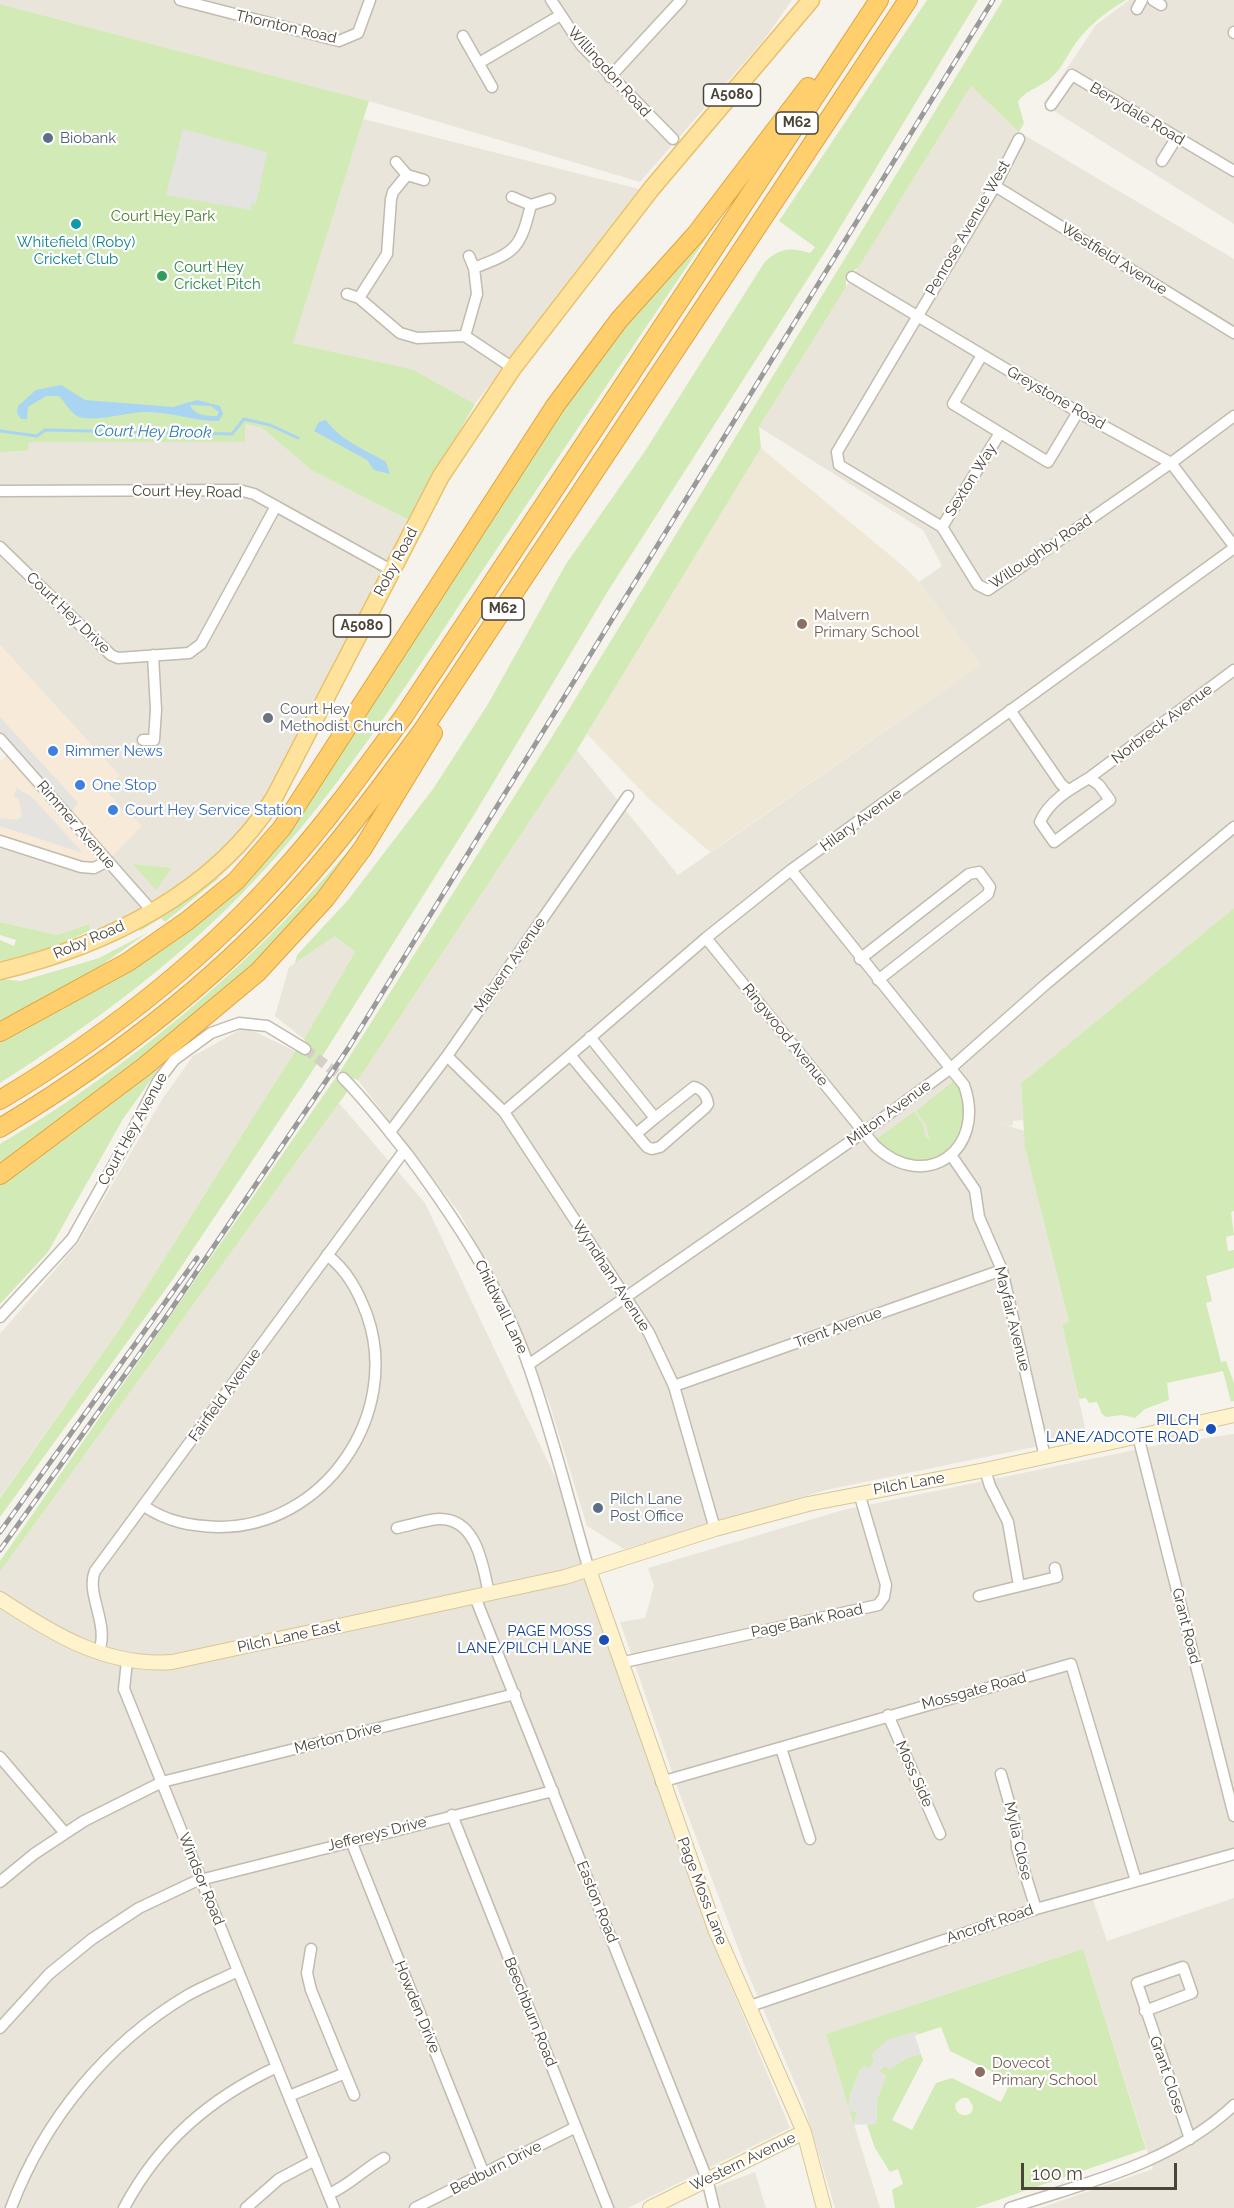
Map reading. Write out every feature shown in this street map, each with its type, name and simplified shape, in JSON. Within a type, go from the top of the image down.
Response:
[{"type":"highway","points":[[0,1032],[128,962],[188,921],[236,881],[282,828],[555,406],[619,320],[696,234],[874,0]]},
{"type":"highway","name":"M62","points":[[0,1100],[90,1040],[158,987],[209,943],[288,865],[340,803],[404,716],[879,0]]},
{"type":"highway","name":"M62","points":[[0,1128],[102,1060],[176,1003],[243,945],[309,876],[357,819],[422,731],[908,0]]},
{"type":"highway","points":[[0,1175],[214,1011],[258,972],[325,898],[394,800],[565,516]]},
{"type":"main road","name":"Roby Road","points":[[0,971],[65,953],[152,910],[212,870],[243,842],[262,818],[441,476],[513,368],[652,188],[811,0]]},
{"type":"street","name":"Thornton Road","points":[[180,0],[339,42],[358,33],[370,0]]},
{"type":"street","name":"Willingdon Road","points":[[551,0],[559,16],[610,77],[673,139]]},
{"type":"street","points":[[610,77],[681,0]]},
{"type":"street","points":[[479,63],[559,16]]},
{"type":"street","points":[[463,36],[492,87]]},
{"type":"street","name":"Berrydale Road","points":[[1052,105],[1072,75],[1234,171]]},
{"type":"street","points":[[1162,160],[1177,137]]},
{"type":"street","name":"Penrose Avenue West","points":[[838,465],[837,452],[995,186],[1019,139]]},
{"type":"street","points":[[396,162],[407,175],[424,180]]},
{"type":"street","points":[[359,298],[387,254],[393,192],[407,175]]},
{"type":"street","name":"Westfield Avenue","points":[[995,186],[1234,333]]},
{"type":"street","points":[[512,197],[531,205],[550,199]]},
{"type":"street","points":[[474,268],[512,251],[523,233],[531,205]]},
{"type":"street","points":[[465,336],[477,294],[474,268],[469,256]]},
{"type":"street","name":"Greystone Road","points":[[852,277],[1078,412],[1171,463],[1234,547]]},
{"type":"street","points":[[347,294],[359,298],[400,333],[417,338],[465,336],[513,368]]},
{"type":"street","name":"Sexton Way","points":[[982,355],[952,404],[1048,462],[1078,412]]},
{"type":"street","points":[[1171,463],[1234,416]]},
{"type":"street","name":"Sexton Way","points":[[942,527],[1000,433]]},
{"type":"street","name":"Willoughby Road","points":[[838,465],[942,527],[978,585],[988,591],[1171,463]]},
{"type":"street","name":"Court Hey Road","points":[[0,491],[239,490],[254,494],[391,570]]},
{"type":"street","name":"Court Hey Drive","points":[[0,547],[104,650],[118,658],[189,653],[201,644],[276,506]]},
{"type":"street","name":"Hilary Avenue","points":[[504,1112],[706,938],[791,870],[1234,547]]},
{"type":"street","points":[[143,740],[154,740],[156,710],[153,655]]},
{"type":"street","name":"Norbreck Avenue","points":[[1089,778],[1099,784],[1110,800],[1054,842],[1040,822],[1045,811],[1068,790],[1089,778],[1234,670]]},
{"type":"street","points":[[1010,711],[1060,784],[1068,790]]},
{"type":"street","name":"Rimmer Avenue","points":[[0,739],[152,910]]},
{"type":"street","name":"Malvern Avenue","points":[[390,1132],[447,1056],[628,796]]},
{"type":"street","name":"Milton Avenue","points":[[528,1365],[864,1132],[951,1068],[1046,984],[1231,830]]},
{"type":"street","points":[[0,841],[81,867],[94,868],[108,861]]},
{"type":"street","points":[[791,870],[860,959],[951,1068],[964,1085],[969,1098],[970,1117],[963,1141],[951,1155],[927,1166],[898,1164],[881,1152],[864,1132]]},
{"type":"street","points":[[860,959],[969,874],[979,872],[990,887],[988,894],[878,980]]},
{"type":"street","name":"Ringwood Avenue","points":[[706,938],[864,1132]]},
{"type":"street","name":"Court Hey Avenue","points":[[1,1316],[72,1239],[158,1081],[174,1060],[211,1033],[239,1023],[260,1024],[275,1030],[305,1049]]},
{"type":"street","points":[[590,1037],[655,1118]]},
{"type":"street","points":[[570,1055],[636,1134],[647,1147],[652,1149],[660,1147],[705,1108],[708,1104],[707,1098],[700,1088],[694,1087],[636,1134]]},
{"type":"street","name":"Wyndham Avenue","points":[[447,1056],[504,1112],[627,1298],[657,1348],[674,1386],[714,1529]]},
{"type":"street","name":"Childwall Lane","points":[[344,1078],[390,1132],[473,1250],[528,1365],[589,1570]]},
{"type":"street","name":"Fairfield Avenue","points":[[99,1653],[103,1632],[94,1575],[404,1151]]},
{"type":"street","name":"Mayfair Avenue","points":[[951,1155],[975,1190],[979,1217],[1002,1270],[1045,1457]]},
{"type":"street","points":[[144,1506],[170,1520],[198,1526],[232,1526],[256,1522],[282,1513],[303,1501],[328,1481],[348,1456],[360,1435],[371,1403],[375,1379],[375,1352],[370,1323],[359,1295],[342,1268],[327,1255]]},
{"type":"street","name":"Trent Avenue","points":[[674,1386],[1002,1270]]},
{"type":"street","name":"Pilch Lane","points":[[589,1570],[714,1529],[859,1493],[985,1470],[1234,1414]]},
{"type":"street","name":"Grant Road","points":[[1138,1436],[1234,1816]]},
{"type":"street","points":[[985,1470],[1008,1522],[1019,1586]]},
{"type":"street","name":"Page Bank Road","points":[[620,1663],[878,1605],[884,1597],[886,1584],[859,1493]]},
{"type":"street","name":"Easton Road","points":[[397,1528],[438,1519],[460,1525],[468,1533],[478,1550],[482,1595],[514,1694],[707,2180],[714,2208]]},
{"type":"street","points":[[979,1596],[1057,1577],[1055,1568]]},
{"type":"street","name":"Pilch Lane East","points":[[0,1599],[49,1630],[99,1653],[127,1661],[160,1663],[589,1570]]},
{"type":"street","name":"Page Moss Lane","points":[[589,1570],[661,1782],[715,1929],[804,2132],[824,2208]]},
{"type":"street","name":"Windsor Road","points":[[127,1661],[124,1689],[334,2208]]},
{"type":"street","name":"Mossgate Road","points":[[661,1782],[1071,1664],[1136,1881]]},
{"type":"street","name":"Merton Drive","points":[[0,1882],[66,1833],[106,1809],[162,1782],[514,1694]]},
{"type":"street","name":"Moss Side","points":[[888,1715],[940,1834]]},
{"type":"street","points":[[782,1748],[810,1839]]},
{"type":"street","points":[[0,1757],[66,1833]]},
{"type":"street","name":"Mylia Close","points":[[1002,1774],[1016,1827],[1017,1848],[1036,1909]]},
{"type":"street","name":"Jeffereys Drive","points":[[0,2028],[41,1982],[92,1939],[139,1908],[201,1879],[553,1791]]},
{"type":"street","name":"Beechburn Road","points":[[452,1815],[608,2208]]},
{"type":"street","name":"Howden Drive","points":[[351,1840],[484,2174]]},
{"type":"street","name":"Ancroft Road","points":[[750,2006],[1036,1909],[1234,1854]]},
{"type":"street","points":[[311,1949],[308,1973],[311,1990],[354,2095]]},
{"type":"street","name":"Grant Close","points":[[1145,2011],[1192,1993],[1183,1967],[1137,1983],[1145,2011],[1190,2139]]},
{"type":"street","points":[[11,2208],[25,2177],[73,2095],[108,2058],[142,2027],[189,1995],[238,1971]]},
{"type":"street","points":[[124,2208],[149,2167],[182,2129],[233,2089],[277,2067]]},
{"type":"street","points":[[289,2096],[345,2073]]},
{"type":"street","points":[[1010,2208],[1126,2169],[1190,2139],[1234,2105]]},
{"type":"street","name":"Bedburn Drive","points":[[415,2208],[576,2127]]},
{"type":"street","name":"Western Avenue","points":[[650,2208],[804,2132]]},
{"type":"street","points":[[329,2194],[342,2188],[364,2169],[384,2158]]},
{"type":"street","points":[[246,2208],[279,2179],[315,2160]]},
{"type":"shaded area","points":[[0,0],[792,0],[763,41],[640,182],[369,101],[0,4]]},
{"type":"shaded area","points":[[1129,0],[1234,0],[1234,224],[1043,104],[1096,25]]},
{"type":"shaded area","points":[[971,86],[1019,132],[1234,259],[1234,908],[1021,1083],[1023,1120],[1013,1121],[1013,1125],[1010,1126],[992,1121],[1025,1131],[1025,1148],[1069,1322],[1062,1324],[1087,1436],[826,1490],[624,1549],[587,1526],[549,1402],[514,1320],[461,1215],[358,1080],[577,750],[678,875],[980,665],[919,582],[942,566],[923,530],[759,427]]},
{"type":"shaded area","points":[[363,119],[639,189],[475,404],[412,369],[293,343]]},
{"type":"shaded area","points":[[183,129],[267,152],[256,204],[251,205],[251,210],[166,195]]},
{"type":"shaded area","points":[[245,424],[262,428],[311,470],[409,520],[285,792],[282,806],[243,854],[219,878],[216,877],[95,939],[89,924],[57,935],[0,922],[0,841],[129,819],[105,789],[119,775],[0,645],[0,452],[28,451],[28,442],[244,442]]},
{"type":"shaded area","name":"Malvern Primary School","points":[[761,448],[903,566],[919,582],[980,665],[710,852],[649,799],[587,734]]},
{"type":"shaded area","points":[[0,645],[119,775],[105,789],[128,818],[132,816],[142,826],[108,861],[94,868],[0,841],[0,761],[11,752],[0,739]]},
{"type":"shaded area","points":[[0,717],[78,803],[72,811],[0,732]]},
{"type":"shaded area","points":[[17,788],[34,799],[83,853],[0,826],[0,818],[17,820],[22,816],[19,800],[14,796]]},
{"type":"shaded area","points":[[335,936],[355,952],[304,1039],[275,1016],[289,967]]},
{"type":"shaded area","points":[[245,1027],[295,1051],[123,1324],[0,1497],[0,1334],[78,1243],[163,1098],[193,1056]]},
{"type":"shaded area","points":[[339,1103],[425,1203],[559,1485],[704,1922],[790,2128],[628,2208],[0,2208],[0,1572]]},
{"type":"shaded area","points":[[1234,1434],[1234,1856],[1093,1900],[1107,1941],[1234,1898],[1234,2208],[1040,2208],[1153,2169],[1083,1949],[826,2034],[880,2208],[835,2208],[803,2102],[746,1969],[679,1792],[620,1622],[645,1618],[654,1586],[648,1568],[843,1510],[1159,1445]]},
{"type":"shaded area","points":[[915,2032],[919,2034],[915,2036],[921,2054],[906,2058],[890,2069],[884,2066],[879,2071],[886,2076],[877,2099],[876,2124],[854,2125],[857,2112],[849,2110],[850,2096],[860,2070],[864,2065],[870,2068],[874,2062],[871,2054],[889,2039]]},
{"type":"shaded area","points":[[755,2172],[766,2208],[719,2208],[715,2187]]},
{"type":"green space","points":[[927,0],[978,0],[830,244],[608,591],[477,810],[323,1055],[173,1279],[0,1517],[0,1498],[123,1324],[295,1051],[303,1050],[306,1044],[304,1039],[355,952],[335,936],[295,963],[297,955],[348,900],[433,789],[488,704],[566,564],[645,451],[764,263],[775,254],[785,250],[810,253],[815,247],[779,221]]},
{"type":"green space","points":[[1003,0],[1126,0],[1084,33],[1051,78],[1021,98],[1018,102],[1024,123],[1019,132],[971,86],[858,268],[846,275],[846,287],[759,427],[761,448],[577,750],[358,1080],[350,1078],[344,1085],[347,1092],[0,1572],[0,1561],[341,1070],[555,732]]},
{"type":"green space","name":"Court Hey Park","points":[[0,4],[369,101],[293,343],[412,369],[475,404],[409,520],[311,470],[262,428],[245,424],[245,442],[29,442],[28,451],[0,452]]},
{"type":"green space","points":[[708,230],[709,234],[397,699],[315,811],[254,881],[196,938],[101,1014],[0,1083],[0,1037],[84,994],[291,828],[531,457],[581,385],[622,330]]},
{"type":"green space","points":[[364,832],[337,873],[269,951],[200,1014],[0,1168],[0,1144],[101,1078],[196,1004],[284,922]]},
{"type":"green space","points":[[133,864],[171,868],[171,869],[156,890]]},
{"type":"green space","points":[[216,877],[219,878],[165,922],[161,918],[140,931],[138,927]]},
{"type":"green space","points":[[1234,908],[1234,1211],[1231,1212],[1234,1235],[1226,1237],[1228,1251],[1234,1250],[1234,1268],[1206,1276],[1212,1301],[1206,1303],[1221,1362],[1226,1361],[1234,1383],[1234,1401],[1231,1402],[1223,1371],[1167,1383],[1169,1400],[1145,1409],[1135,1418],[1122,1415],[1106,1417],[1102,1414],[1097,1402],[1089,1403],[1086,1398],[1079,1399],[1062,1324],[1069,1322],[1025,1148],[1021,1083]]},
{"type":"green space","points":[[0,922],[57,935],[89,924],[91,930],[50,949],[0,961],[0,940],[14,946],[16,940],[0,935]]},
{"type":"green space","points":[[147,933],[82,979],[0,1020],[0,979],[21,981],[99,958]]},
{"type":"green space","points":[[167,1057],[123,1119],[48,1252],[0,1304],[0,1184]]},
{"type":"green space","points":[[955,1080],[962,1095],[964,1111],[955,1140],[946,1151],[934,1159],[919,1162],[898,1158],[875,1140],[914,1112],[923,1124],[925,1136],[930,1140],[926,1125],[916,1111]]},
{"type":"green space","name":"Dovecot Primary School","points":[[1083,1949],[1146,2149],[975,2208],[895,2208],[892,2190],[903,2184],[898,2169],[890,2172],[875,2148],[867,2125],[876,2123],[877,2099],[886,2076],[879,2071],[884,2066],[890,2069],[906,2058],[921,2054],[923,2060],[892,2120],[912,2130],[936,2083],[952,2078],[1001,2102],[1011,2081],[950,2051],[941,2027],[919,2034],[915,2032],[874,2062],[870,2068],[860,2070],[850,2096],[849,2109],[826,2034]],"holes":[[[962,2098],[968,2098],[973,2106],[972,2112],[968,2115],[961,2115],[956,2110],[955,2104]]]},
{"type":"green space","points":[[849,2110],[857,2112],[854,2125]]},
{"type":"water","points":[[61,385],[85,400],[173,407],[197,400],[220,406],[223,414],[219,421],[152,412],[83,418],[70,410],[59,396],[46,396],[28,407],[27,419],[21,419],[17,413],[18,406],[36,390]],"holes":[[[190,405],[211,406],[219,412],[217,416],[197,413]]]},
{"type":"water","points":[[326,420],[346,439],[386,462],[390,474],[374,470],[367,460],[314,431],[319,422]]},
{"type":"waterway","name":"Court Hey Brook","points":[[0,431],[37,436],[45,430],[232,434],[244,419],[270,425],[298,438]]},
{"type":"tunnel","points":[[305,1049],[343,1078]]},
{"type":"railway","points":[[0,1550],[164,1320],[349,1047],[993,0]]},
{"type":"railway","points":[[0,1532],[197,1258]]},
{"type":"place","name":"Biobank","points":[[48,138]]},
{"type":"place","name":"Whitefield (Roby) Cricket Club","points":[[76,224]]},
{"type":"place","name":"Court Hey Cricket Pitch","points":[[162,276]]},
{"type":"place","name":"Malvern Primary School","points":[[802,624]]},
{"type":"place","name":"Court Hey Methodist Church","points":[[268,718]]},
{"type":"place","name":"Rimmer News","points":[[53,751]]},
{"type":"place","name":"One Stop","points":[[80,785]]},
{"type":"place","name":"Court Hey Service Station","points":[[113,810]]},
{"type":"place","name":"PILCH LANE/ADCOTE ROAD","points":[[1211,1429]]},
{"type":"place","name":"Pilch Lane Post Office","points":[[598,1508]]},
{"type":"place","name":"PAGE MOSS LANE/PILCH LANE","points":[[604,1640]]},
{"type":"place","name":"Dovecot Primary School","points":[[980,2072]]}]
